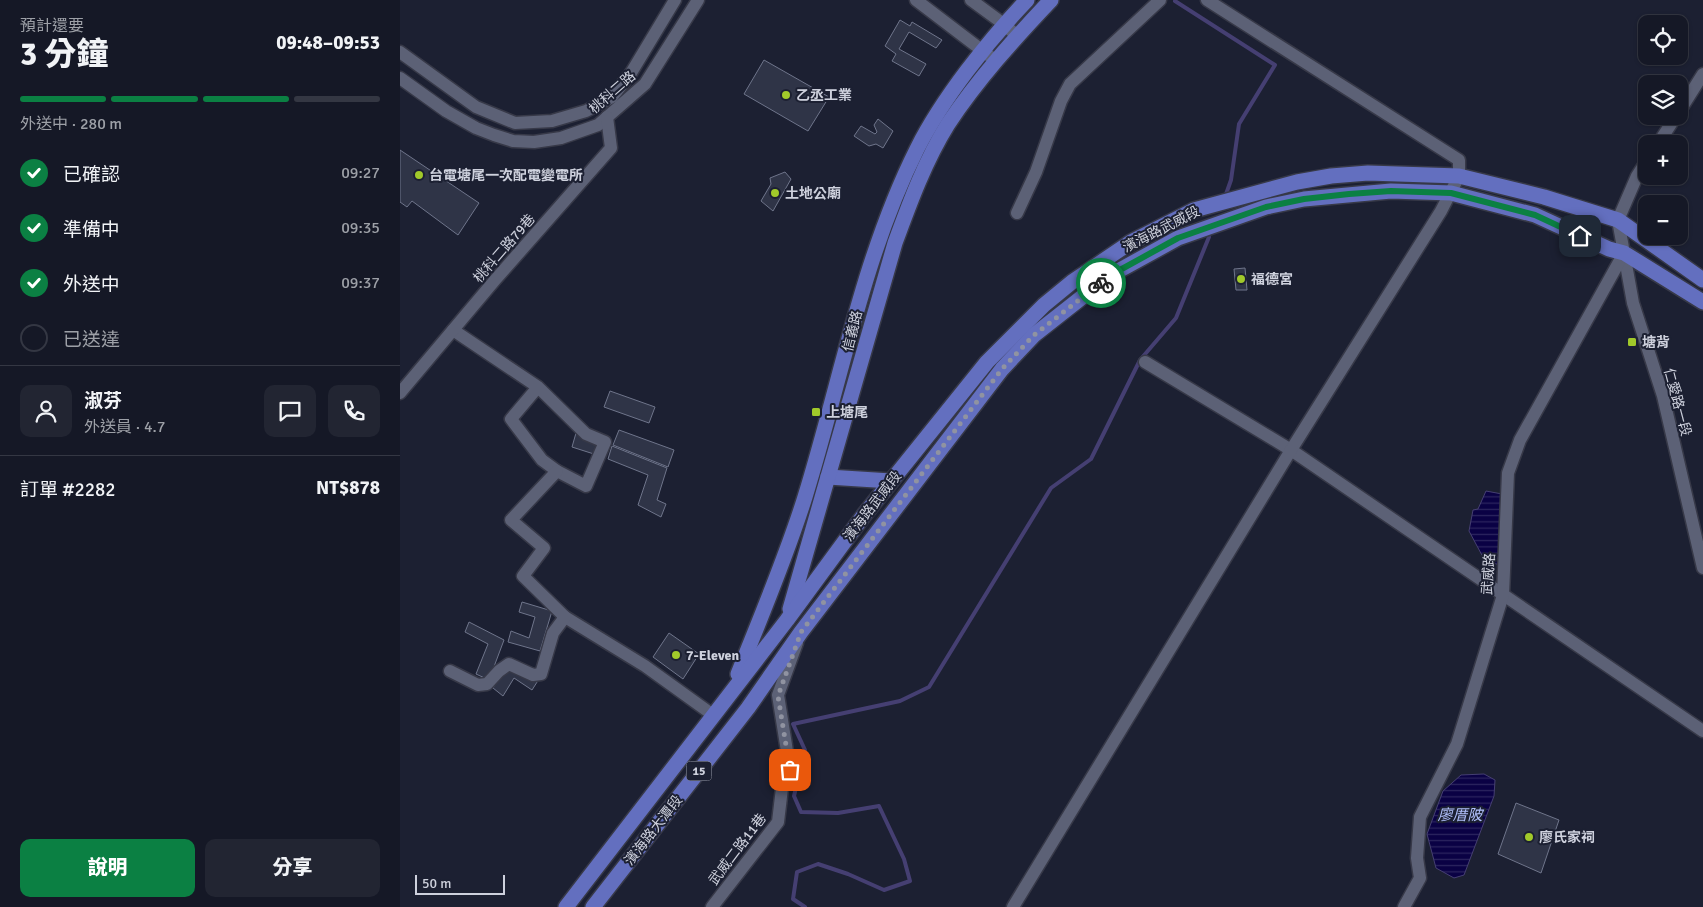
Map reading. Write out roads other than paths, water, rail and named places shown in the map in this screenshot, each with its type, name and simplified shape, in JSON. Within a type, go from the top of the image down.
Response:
[{"type":"main road","name":"信義路","points":[[732,690],[805,498],[861,296],[891,210],[917,149],[935,116],[984,51],[1026,0]]},
{"type":"main road","name":"信義路","points":[[787,620],[895,243],[917,184],[948,125],[982,76],[1051,0]]},
{"type":"main road","name":"濱海路武威段","points":[[732,690],[787,620],[864,514],[987,362],[1044,305],[1072,282],[1131,242],[1194,210],[1297,182],[1331,176],[1368,173],[1459,176],[1544,197],[1618,220],[1703,280]]},
{"type":"main road","name":"濱海路武威段","points":[[801,632],[1002,369],[1034,335],[1109,276],[1178,238],[1266,207],[1304,199],[1391,191],[1451,193],[1535,215],[1609,249],[1624,253],[1703,302]]},
{"type":"main road","points":[[828,477],[891,481]]},
{"type":"main road","points":[[763,608],[787,620],[801,632]]},
{"type":"main road","name":"濱海路大潭段","points":[[593,907],[748,708],[801,632]]},
{"type":"main road","name":"濱海路大潭段","points":[[566,907],[732,690]]},
{"type":"street","name":"桃科二路","points":[[400,52],[476,107],[515,123],[552,121],[586,111],[612,96],[631,73],[675,0]]},
{"type":"street","name":"桃科二路","points":[[400,78],[446,111],[476,128],[513,141],[534,142],[560,138],[598,125],[645,84],[698,0]]},
{"type":"street","points":[[916,0],[996,61]]},
{"type":"street","points":[[971,0],[1017,36]]},
{"type":"street","points":[[1017,213],[1036,172],[1061,101],[1070,84],[1160,0]]},
{"type":"street","points":[[1013,907],[1291,450],[1441,211],[1459,176],[1459,160],[1207,0]]},
{"type":"street","points":[[1688,98],[1703,74]]},
{"type":"street","name":"桃科二路79巷","points":[[400,393],[611,148],[607,117]]},
{"type":"street","points":[[1618,220],[1638,174]]},
{"type":"street","name":"仁愛路一段","points":[[1618,220],[1633,303],[1663,396],[1703,568]]},
{"type":"street","name":"武威路","points":[[1404,907],[1420,878],[1417,858],[1420,817],[1458,744],[1503,595],[1508,473],[1520,440],[1624,253]]},
{"type":"street","points":[[453,330],[538,387],[586,434],[605,442],[586,486],[557,471],[542,460],[511,420],[538,387]]},
{"type":"street","points":[[1145,362],[1291,450],[1703,731]]},
{"type":"street","points":[[557,471],[511,520],[544,548],[523,576],[565,617],[645,666],[713,714]]},
{"type":"street","points":[[450,671],[478,685],[487,684],[499,671],[509,664],[533,675],[541,674],[553,633],[565,617]]},
{"type":"street","name":"武威二路11巷","points":[[712,907],[778,822],[782,788],[790,770],[778,696],[801,632]]},
{"type":"water","points":[[1486,491],[1502,494],[1499,565],[1484,559],[1469,531],[1473,510],[1478,509]]},
{"type":"water","name":"廖厝陂","points":[[1484,774],[1495,780],[1494,796],[1464,875],[1454,878],[1436,868],[1427,834],[1443,791],[1461,775]]},
{"type":"waterway","points":[[1175,1],[1275,65],[1239,124],[1231,180],[1225,197]]},
{"type":"waterway","points":[[805,907],[793,899],[797,872],[818,864],[848,874],[884,890],[910,881],[904,859],[879,806],[838,813],[801,812],[794,796],[805,750],[793,724],[900,701],[929,687],[1051,488],[1091,459],[1140,360],[1176,318],[1209,237]]},
{"type":"place","name":"乙丞工業","points":[[786,95]]},
{"type":"place","name":"台電塘尾一次配電變電所","points":[[419,175]]},
{"type":"place","name":"土地公廟","points":[[775,193]]},
{"type":"place","name":"福德宮","points":[[1241,279]]},
{"type":"place","name":"塘背","points":[[1632,342]]},
{"type":"place","name":"上塘尾","points":[[816,412]]},
{"type":"place","name":"7-Eleven","points":[[676,655]]},
{"type":"place","name":"廖氏家祠","points":[[1529,837]]}]
